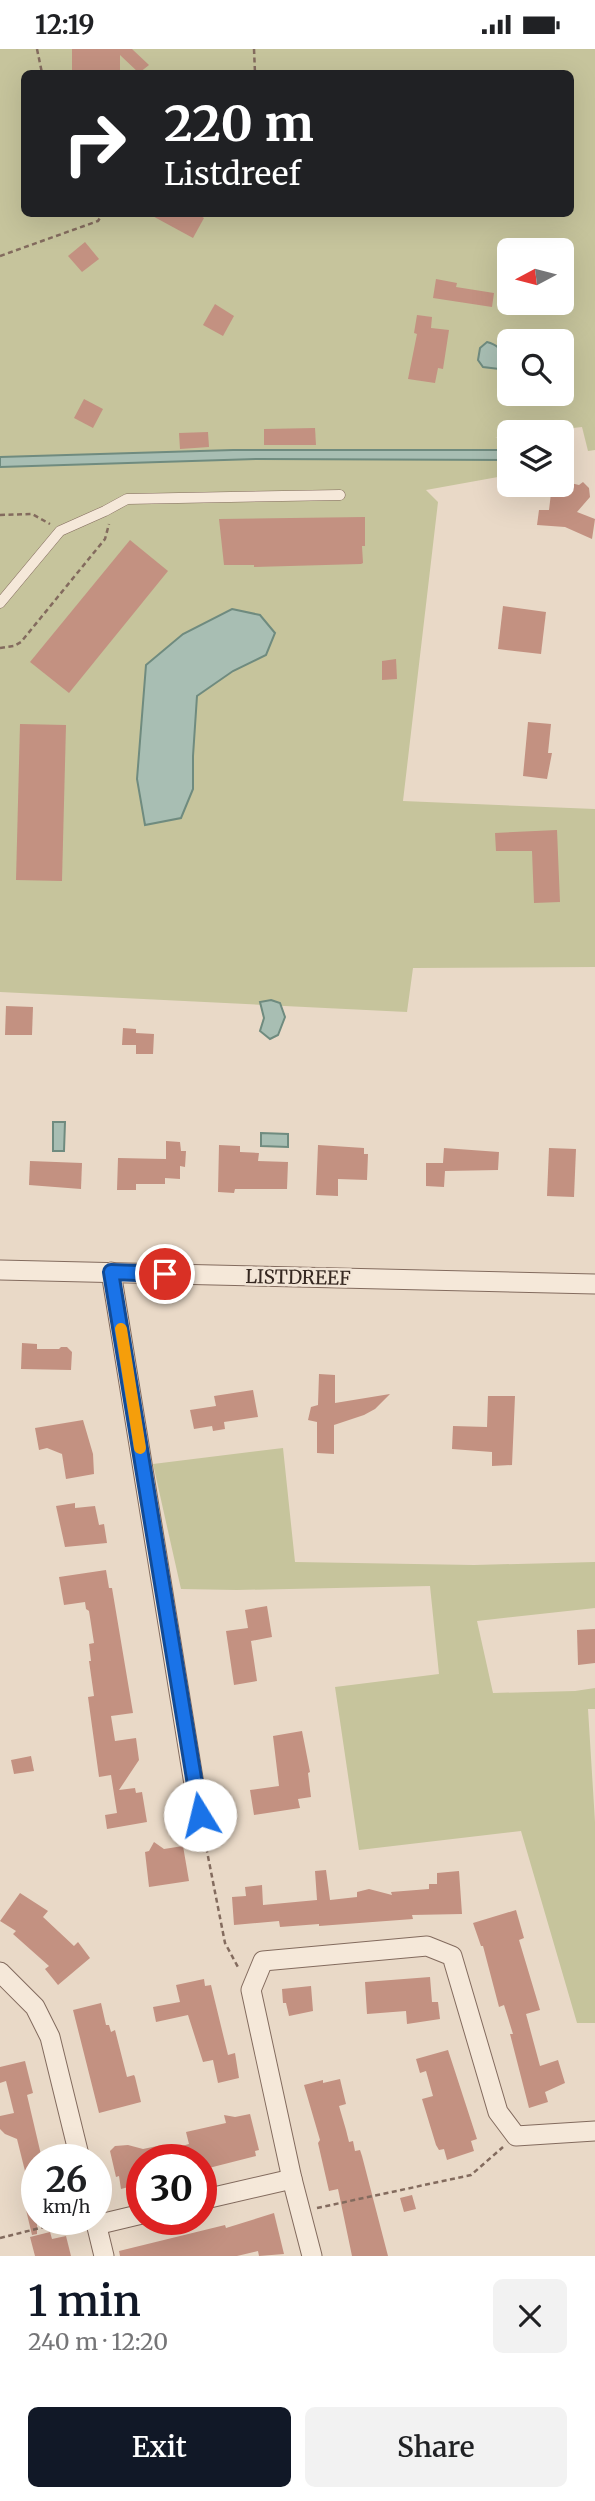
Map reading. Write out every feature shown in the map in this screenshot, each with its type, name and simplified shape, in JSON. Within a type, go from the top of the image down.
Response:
[{"type":"street","name":"LISTDREEF","points":[[0,1270],[595,1284]]},
{"type":"street","points":[[111,1272],[200,1815]]},
{"type":"street","points":[[312,2256],[292,2179],[251,1990],[263,1961],[426,1946],[452,1956],[498,2112],[516,2136],[595,2131]]},
{"type":"street","points":[[0,1972],[35,2007],[50,2037],[76,2144]]},
{"type":"street","points":[[217,2196],[292,2179]]},
{"type":"street","points":[[98,2235],[104,2256]]},
{"type":"lane","points":[[0,603],[60,531],[127,499],[341,495]]},
{"type":"path","points":[[37,49],[41,70]]},
{"type":"path","points":[[254,49],[255,70]]},
{"type":"path","points":[[0,256],[98,221],[100,217]]},
{"type":"path","points":[[0,648],[21,642],[105,539],[109,523],[106,511]]},
{"type":"path","points":[[0,515],[32,514],[60,531]]},
{"type":"path","points":[[200,1815],[225,1943],[251,1990]]},
{"type":"path","points":[[300,2211],[471,2175],[516,2136]]},
{"type":"path","points":[[0,2238],[21,2233]]},
{"type":"shaded area","points":[[0,49],[595,49],[595,450],[588,451],[582,427],[574,428],[574,420],[497,420],[497,477],[426,490],[438,502],[403,801],[595,809],[595,967],[413,968],[407,1012],[0,992]]},
{"type":"shaded area","points":[[487,342],[497,346],[497,369],[483,367],[478,360],[480,348]]},
{"type":"shaded area","points":[[233,450],[497,450],[497,460],[257,459],[0,467],[0,457]]},
{"type":"shaded area","points":[[232,609],[260,615],[275,633],[266,655],[233,671],[197,696],[193,789],[181,818],[145,825],[137,779],[146,665],[183,634]]},
{"type":"shaded area","points":[[271,1000],[280,1003],[285,1017],[278,1035],[270,1039],[260,1031],[264,1018],[260,1002]]},
{"type":"shaded area","points":[[53,1122],[65,1122],[64,1151],[53,1151]]},
{"type":"shaded area","points":[[261,1133],[288,1134],[288,1147],[261,1146]]},
{"type":"shaded area","points":[[283,1448],[295,1562],[474,1565],[595,1562],[595,1608],[477,1621],[493,1693],[595,1688],[595,1709],[588,1709],[595,1822],[595,2023],[577,2023],[521,1831],[359,1850],[335,1687],[439,1674],[430,1586],[181,1589],[153,1464]]},
{"type":"building","points":[[72,49],[132,49],[149,65],[143,70],[136,70],[120,55],[120,70],[72,70]]},
{"type":"building","points":[[154,217],[202,217],[193,238]]},
{"type":"building","points":[[85,242],[99,259],[82,272],[68,256]]},
{"type":"building","points":[[436,279],[457,283],[456,287],[494,293],[492,307],[433,298]]},
{"type":"building","points":[[215,304],[234,316],[223,336],[203,325]]},
{"type":"building","points":[[417,315],[432,317],[431,328],[449,330],[443,369],[438,368],[435,383],[408,379],[417,334],[414,333]]},
{"type":"building","points":[[84,399],[103,409],[93,428],[74,418]]},
{"type":"building","points":[[315,428],[316,445],[264,445],[264,429]]},
{"type":"building","points":[[208,432],[209,447],[180,449],[179,433]]},
{"type":"building","points":[[583,482],[589,488],[590,497],[577,512],[595,519],[592,539],[565,527],[537,525],[539,510],[549,510],[551,497],[574,497],[574,484],[579,485]]},
{"type":"building","points":[[365,517],[365,546],[362,546],[361,564],[254,567],[224,565],[219,519]]},
{"type":"building","points":[[130,540],[168,571],[69,693],[30,662]]},
{"type":"building","points":[[503,606],[546,612],[541,654],[498,649]]},
{"type":"building","points":[[396,659],[397,679],[382,680],[382,661]]},
{"type":"building","points":[[528,722],[551,724],[548,753],[552,753],[547,779],[523,776]]},
{"type":"building","points":[[20,724],[66,725],[62,881],[16,880]]},
{"type":"building","points":[[557,830],[560,902],[534,903],[532,851],[496,851],[495,833]]},
{"type":"building","points":[[6,1006],[33,1007],[32,1035],[5,1035]]},
{"type":"building","points":[[123,1028],[136,1029],[136,1033],[154,1034],[153,1054],[136,1054],[136,1045],[122,1045]]},
{"type":"building","points":[[166,1141],[180,1142],[181,1151],[186,1151],[185,1167],[180,1166],[180,1179],[165,1178],[165,1184],[136,1184],[136,1190],[117,1190],[118,1158],[166,1159]]},
{"type":"building","points":[[219,1145],[240,1146],[240,1152],[259,1153],[258,1161],[288,1162],[287,1189],[235,1189],[234,1193],[218,1192]]},
{"type":"building","points":[[318,1145],[364,1148],[364,1154],[368,1154],[367,1180],[338,1179],[338,1196],[316,1195]]},
{"type":"building","points":[[444,1148],[499,1152],[498,1170],[445,1171],[444,1187],[426,1186],[426,1163],[443,1163]]},
{"type":"building","points":[[549,1148],[576,1149],[574,1197],[547,1196]]},
{"type":"building","points":[[30,1161],[82,1163],[81,1189],[29,1185]]},
{"type":"building","points":[[22,1343],[37,1344],[37,1349],[67,1347],[72,1352],[71,1370],[21,1369]]},
{"type":"building","points":[[319,1374],[335,1375],[335,1403],[390,1394],[375,1409],[334,1425],[334,1454],[317,1453],[317,1422],[308,1420],[311,1407],[318,1405]]},
{"type":"building","points":[[253,1390],[258,1417],[224,1422],[225,1429],[213,1431],[212,1426],[194,1429],[190,1410],[216,1406],[214,1396]]},
{"type":"building","points":[[488,1396],[515,1396],[512,1465],[492,1466],[492,1452],[452,1449],[453,1426],[487,1427]]},
{"type":"building","points":[[83,1420],[93,1454],[94,1474],[66,1479],[62,1454],[47,1448],[39,1450],[35,1428]]},
{"type":"building","points":[[75,1503],[75,1508],[95,1506],[99,1525],[104,1524],[107,1543],[65,1547],[56,1506]]},
{"type":"building","points":[[106,1570],[109,1588],[112,1588],[133,1713],[111,1716],[115,1741],[136,1738],[139,1760],[119,1790],[135,1788],[136,1793],[142,1792],[147,1822],[107,1829],[105,1815],[117,1813],[111,1775],[99,1777],[88,1697],[94,1696],[89,1644],[94,1643],[89,1611],[85,1602],[64,1605],[59,1577]]},
{"type":"building","points":[[267,1606],[272,1637],[251,1641],[257,1681],[234,1685],[226,1631],[248,1628],[245,1610]]},
{"type":"building","points":[[595,1629],[595,1663],[578,1665],[577,1630]]},
{"type":"building","points":[[302,1731],[310,1772],[311,1797],[298,1799],[300,1808],[254,1815],[250,1790],[279,1786],[273,1736]]},
{"type":"building","points":[[31,1756],[34,1771],[14,1774],[11,1760]]},
{"type":"building","points":[[154,1842],[164,1849],[183,1846],[189,1881],[149,1887],[145,1852],[149,1851]]},
{"type":"building","points":[[326,1870],[330,1900],[357,1897],[357,1892],[369,1889],[392,1895],[391,1892],[429,1889],[429,1884],[437,1884],[437,1873],[459,1871],[462,1914],[412,1915],[413,1919],[319,1926],[280,1927],[279,1921],[234,1925],[232,1897],[246,1896],[245,1887],[262,1885],[263,1905],[317,1900],[315,1871]]},
{"type":"building","points":[[20,1893],[48,1911],[43,1917],[74,1946],[78,1942],[90,1958],[58,1985],[45,1969],[49,1966],[13,1934],[16,1931],[0,1921]]},
{"type":"building","points":[[516,1910],[524,1938],[519,1940],[540,2010],[526,2014],[540,2066],[558,2060],[565,2083],[545,2092],[548,2102],[529,2108],[510,2034],[513,2034],[504,2005],[499,2007],[483,1946],[473,1923]]},
{"type":"building","points":[[430,1977],[432,2002],[438,2002],[440,2019],[407,2024],[406,2011],[367,2014],[365,1982]]},
{"type":"building","points":[[204,1979],[205,1986],[211,1985],[228,2055],[235,2053],[239,2078],[218,2083],[213,2060],[203,2062],[188,2015],[156,2022],[153,2007],[180,2002],[176,1985]]},
{"type":"building","points":[[311,1986],[313,2011],[289,2016],[286,2003],[283,2003],[282,1989]]},
{"type":"building","points":[[101,2003],[106,2025],[109,2025],[111,2032],[115,2030],[127,2077],[135,2077],[141,2102],[99,2113],[73,2010]]},
{"type":"building","points":[[448,2050],[477,2139],[471,2141],[474,2151],[447,2160],[444,2149],[439,2150],[436,2145],[422,2099],[433,2096],[426,2071],[420,2073],[416,2059]]},
{"type":"building","points":[[25,2061],[33,2093],[27,2095],[38,2144],[21,2144],[21,2155],[17,2139],[0,2129],[0,2116],[14,2113],[6,2081],[0,2083],[0,2067]]},
{"type":"building","points":[[340,2079],[346,2104],[339,2106],[349,2142],[353,2141],[355,2151],[360,2150],[362,2156],[388,2256],[352,2256],[338,2189],[329,2191],[318,2143],[320,2140],[304,2085]]},
{"type":"building","points":[[250,2114],[259,2150],[255,2151],[256,2156],[217,2166],[217,2144],[189,2144],[186,2132],[226,2123],[224,2115],[235,2117]]},
{"type":"building","points":[[126,2145],[126,2188],[121,2189],[112,2160],[112,2149]]},
{"type":"building","points":[[412,2195],[416,2209],[404,2212],[400,2198]]},
{"type":"building","points":[[274,2213],[284,2254],[259,2256],[258,2251],[237,2256],[120,2256],[119,2251],[184,2235],[217,2235],[217,2227],[225,2225],[226,2228]]},
{"type":"building","points":[[51,2235],[52,2239],[66,2236],[71,2256],[35,2256],[30,2237]]},
{"type":"slow traffic","points":[[121,1329],[140,1448]]},
{"type":"route","points":[[165,1274],[111,1272],[200,1815]]}]
